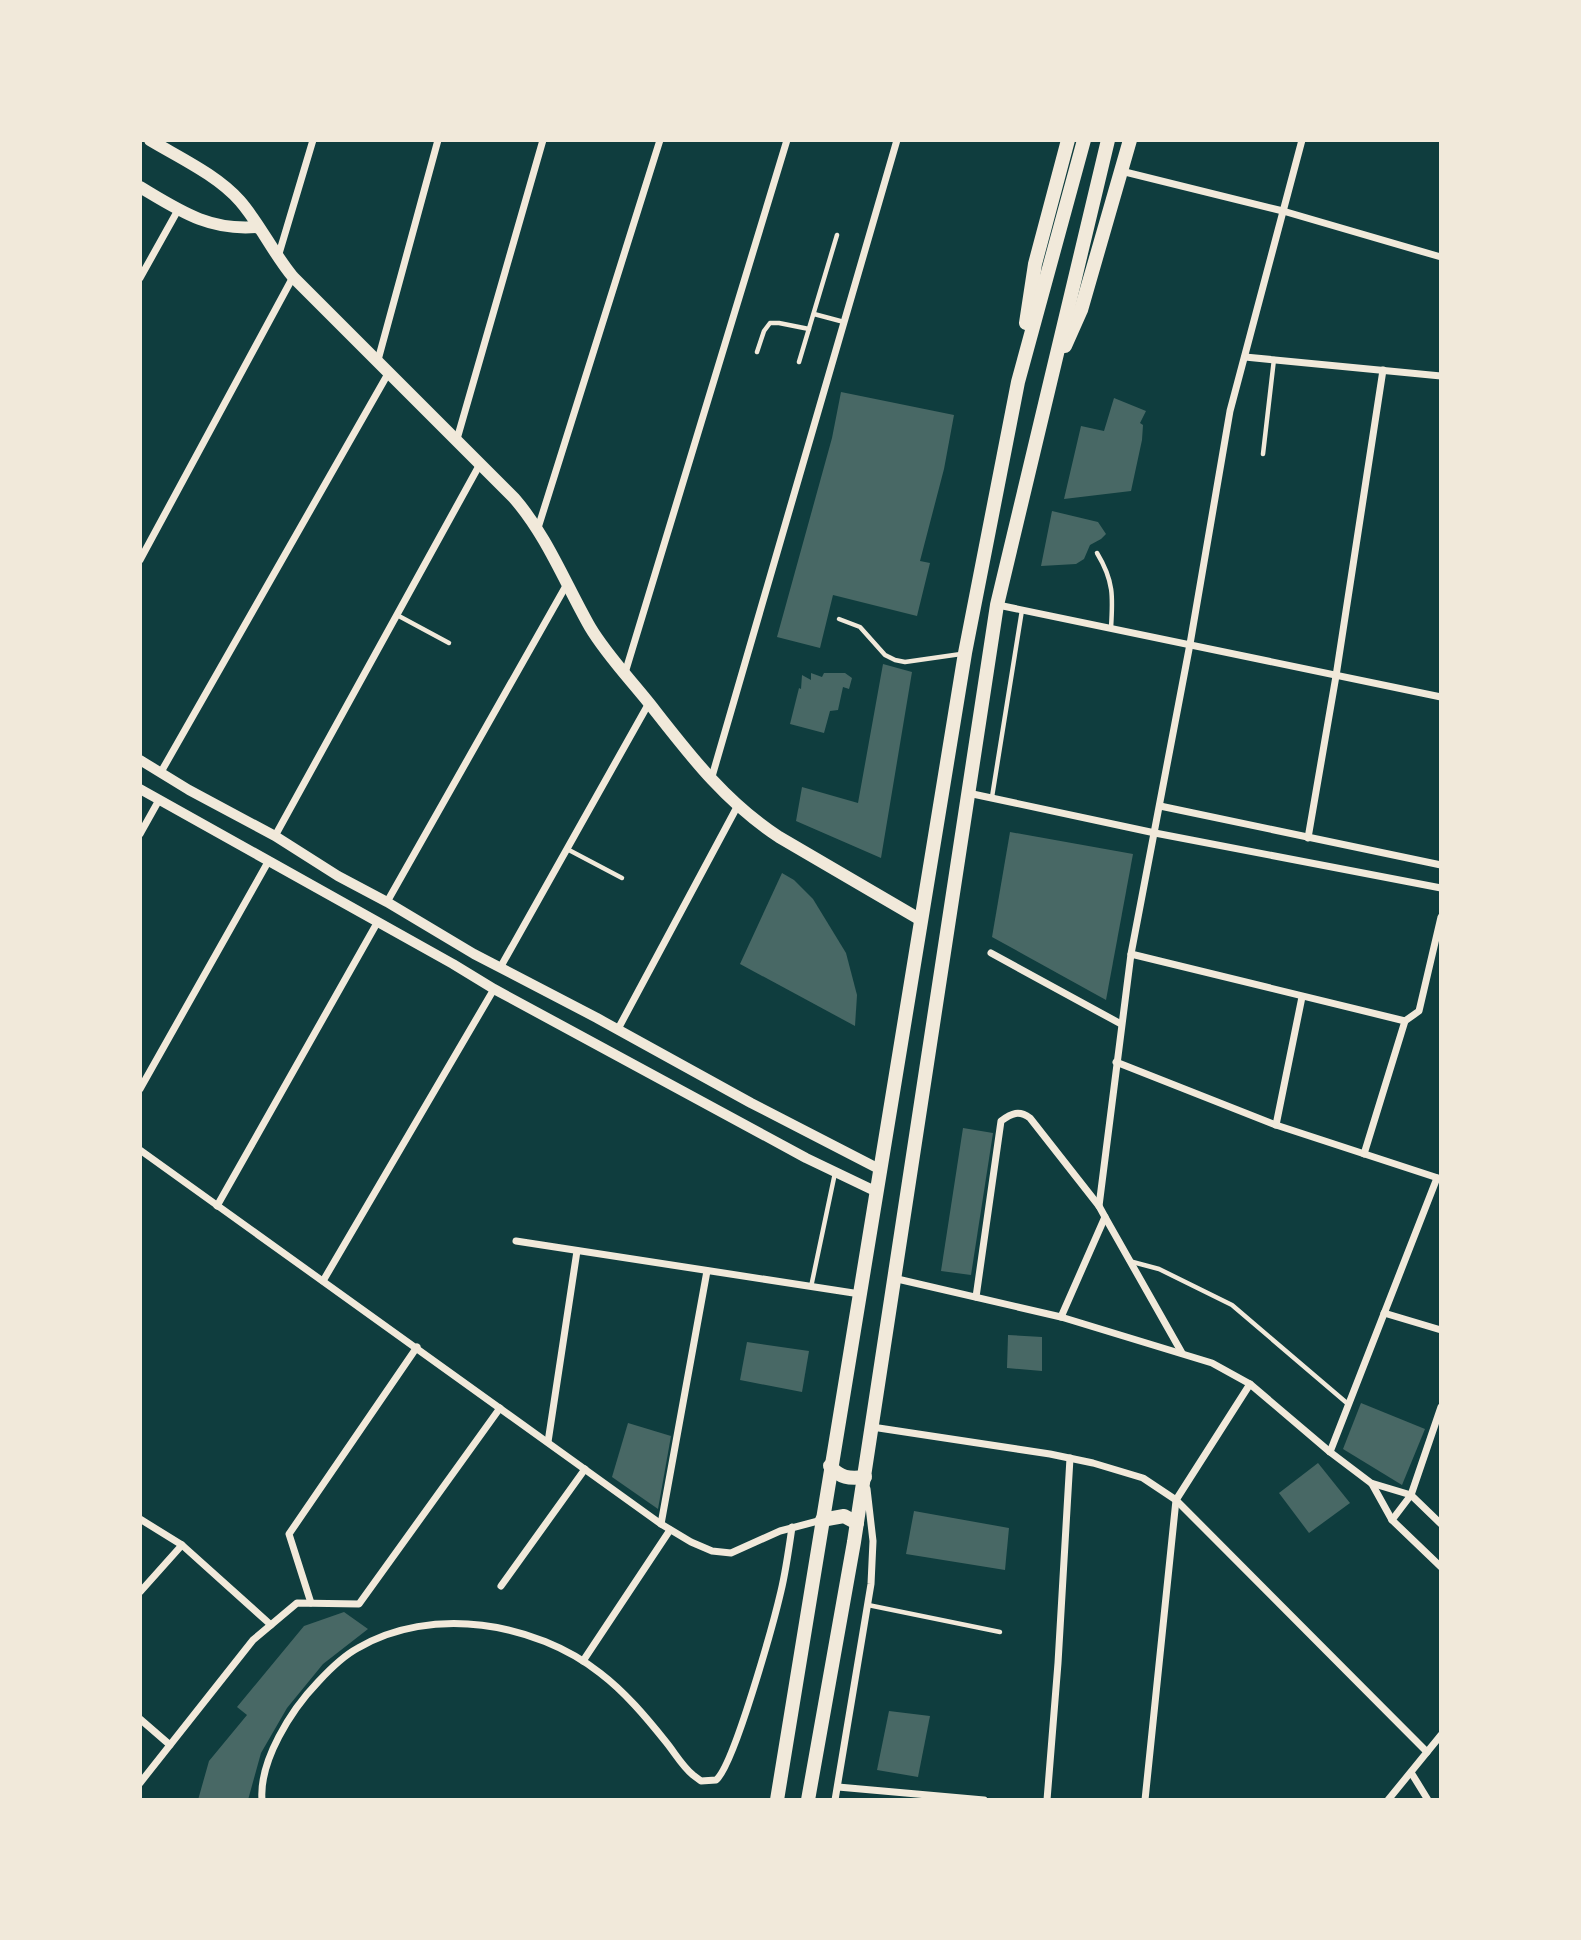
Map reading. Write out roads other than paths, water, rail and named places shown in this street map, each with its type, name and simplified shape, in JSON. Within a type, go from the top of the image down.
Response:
[{"type":"main road","points":[[150,140],[226,188],[238,199],[277,258],[293,277],[514,498],[538,528],[593,631],[711,781],[757,823],[921,920]]},
{"type":"main road","points":[[777,1800],[965,653],[1018,382],[1035,264],[1068,140]]},
{"type":"main road","points":[[1018,382],[1084,140]]},
{"type":"main road","points":[[808,1800],[857,1523],[997,605],[1108,140]]},
{"type":"main road","points":[[1051,376],[1081,310],[1130,140]]},
{"type":"main road","points":[[140,187],[193,218],[216,225],[257,227]]},
{"type":"main road","points":[[830,1466],[836,1474],[844,1478],[864,1477]]},
{"type":"main road","points":[[821,1520],[844,1517],[857,1523]]},
{"type":"street","points":[[277,258],[313,140]]},
{"type":"street","points":[[378,360],[438,140]]},
{"type":"street","points":[[457,439],[543,140]]},
{"type":"street","points":[[538,528],[660,140]]},
{"type":"street","points":[[625,673],[787,140]]},
{"type":"street","points":[[711,781],[897,140]]},
{"type":"street","points":[[1099,1206],[1131,954],[1190,644],[1230,411],[1302,140]]},
{"type":"street","points":[[1121,170],[1283,211],[1441,257]]},
{"type":"street","points":[[140,278],[178,209]]},
{"type":"street","points":[[140,560],[293,277]]},
{"type":"street","points":[[1245,357],[1441,376]]},
{"type":"street","points":[[1308,838],[1383,370]]},
{"type":"street","points":[[161,772],[389,371]]},
{"type":"street","points":[[275,836],[481,463]]},
{"type":"street","points":[[387,902],[567,584]]},
{"type":"street","points":[[997,605],[1441,697]]},
{"type":"street","points":[[500,968],[649,703]]},
{"type":"street","points":[[140,760],[500,968],[881,1170]]},
{"type":"street","points":[[140,789],[494,989],[877,1192]]},
{"type":"street","points":[[967,793],[1155,833],[1441,888]]},
{"type":"street","points":[[140,834],[159,800]]},
{"type":"street","points":[[1160,806],[1441,866]]},
{"type":"street","points":[[618,1029],[737,807]]},
{"type":"street","points":[[140,1089],[268,862]]},
{"type":"street","points":[[1364,1154],[1405,1021],[1419,1011],[1441,917]]},
{"type":"street","points":[[218,1206],[377,923]]},
{"type":"street","points":[[991,953],[1121,1024]]},
{"type":"street","points":[[1131,954],[1405,1021]]},
{"type":"street","points":[[323,1281],[494,989]]},
{"type":"street","points":[[1276,1125],[1302,997]]},
{"type":"street","points":[[1116,1062],[1276,1125],[1439,1178],[1330,1452]]},
{"type":"street","points":[[976,1297],[1002,1121],[1015,1112],[1023,1113],[1030,1118],[1099,1206],[1182,1353]]},
{"type":"street","points":[[140,1150],[670,1530],[712,1551],[731,1553],[792,1527],[821,1520]]},
{"type":"street","points":[[1060,1317],[1105,1217]]},
{"type":"street","points":[[516,1241],[860,1294]]},
{"type":"street","points":[[548,1442],[578,1251]]},
{"type":"street","points":[[660,1524],[707,1271]]},
{"type":"street","points":[[893,1278],[1060,1317],[1212,1363],[1250,1384],[1371,1483],[1411,1494],[1441,1524]]},
{"type":"street","points":[[1384,1313],[1441,1330]]},
{"type":"street","points":[[312,1603],[289,1534],[416,1347]]},
{"type":"street","points":[[1145,1800],[1176,1500],[1250,1384]]},
{"type":"street","points":[[1392,1520],[1411,1494],[1441,1407]]},
{"type":"street","points":[[140,1783],[253,1640],[297,1603],[359,1604],[500,1408]]},
{"type":"street","points":[[872,1427],[1070,1458],[1143,1478],[1176,1500],[1427,1752]]},
{"type":"street","points":[[1047,1800],[1070,1458]]},
{"type":"street","points":[[501,1586],[585,1469]]},
{"type":"street","points":[[835,1800],[868,1605],[873,1541],[864,1477]]},
{"type":"street","points":[[1371,1483],[1392,1520],[1441,1567]]},
{"type":"street","points":[[140,1519],[182,1545],[271,1625]]},
{"type":"street","points":[[262,1800],[261,1785],[270,1756],[312,1688],[342,1659],[376,1639],[416,1628],[479,1625],[524,1634],[583,1661],[617,1687],[644,1714],[693,1775],[701,1781],[716,1780],[725,1770],[743,1721],[781,1591],[792,1527]]},
{"type":"street","points":[[583,1661],[670,1530]]},
{"type":"street","points":[[140,1592],[182,1545]]},
{"type":"street","points":[[140,1719],[170,1745]]},
{"type":"street","points":[[1388,1800],[1412,1774],[1441,1735]]},
{"type":"street","points":[[1412,1774],[1428,1800]]},
{"type":"street","points":[[838,1787],[984,1800]]},
{"type":"lane","points":[[799,362],[837,235]]},
{"type":"lane","points":[[814,314],[845,322]]},
{"type":"lane","points":[[757,352],[764,331],[770,323],[809,328]]},
{"type":"lane","points":[[1263,454],[1274,359]]},
{"type":"lane","points":[[1097,553],[1113,588],[1111,628]]},
{"type":"lane","points":[[992,798],[1022,610]]},
{"type":"lane","points":[[397,615],[449,643]]},
{"type":"lane","points":[[839,619],[860,627],[885,655],[895,660],[905,662],[965,653]]},
{"type":"lane","points":[[567,849],[622,878]]},
{"type":"lane","points":[[811,1287],[835,1172]]},
{"type":"lane","points":[[1129,1261],[1158,1269],[1232,1305],[1349,1404]]},
{"type":"lane","points":[[868,1605],[1000,1632]]}]
